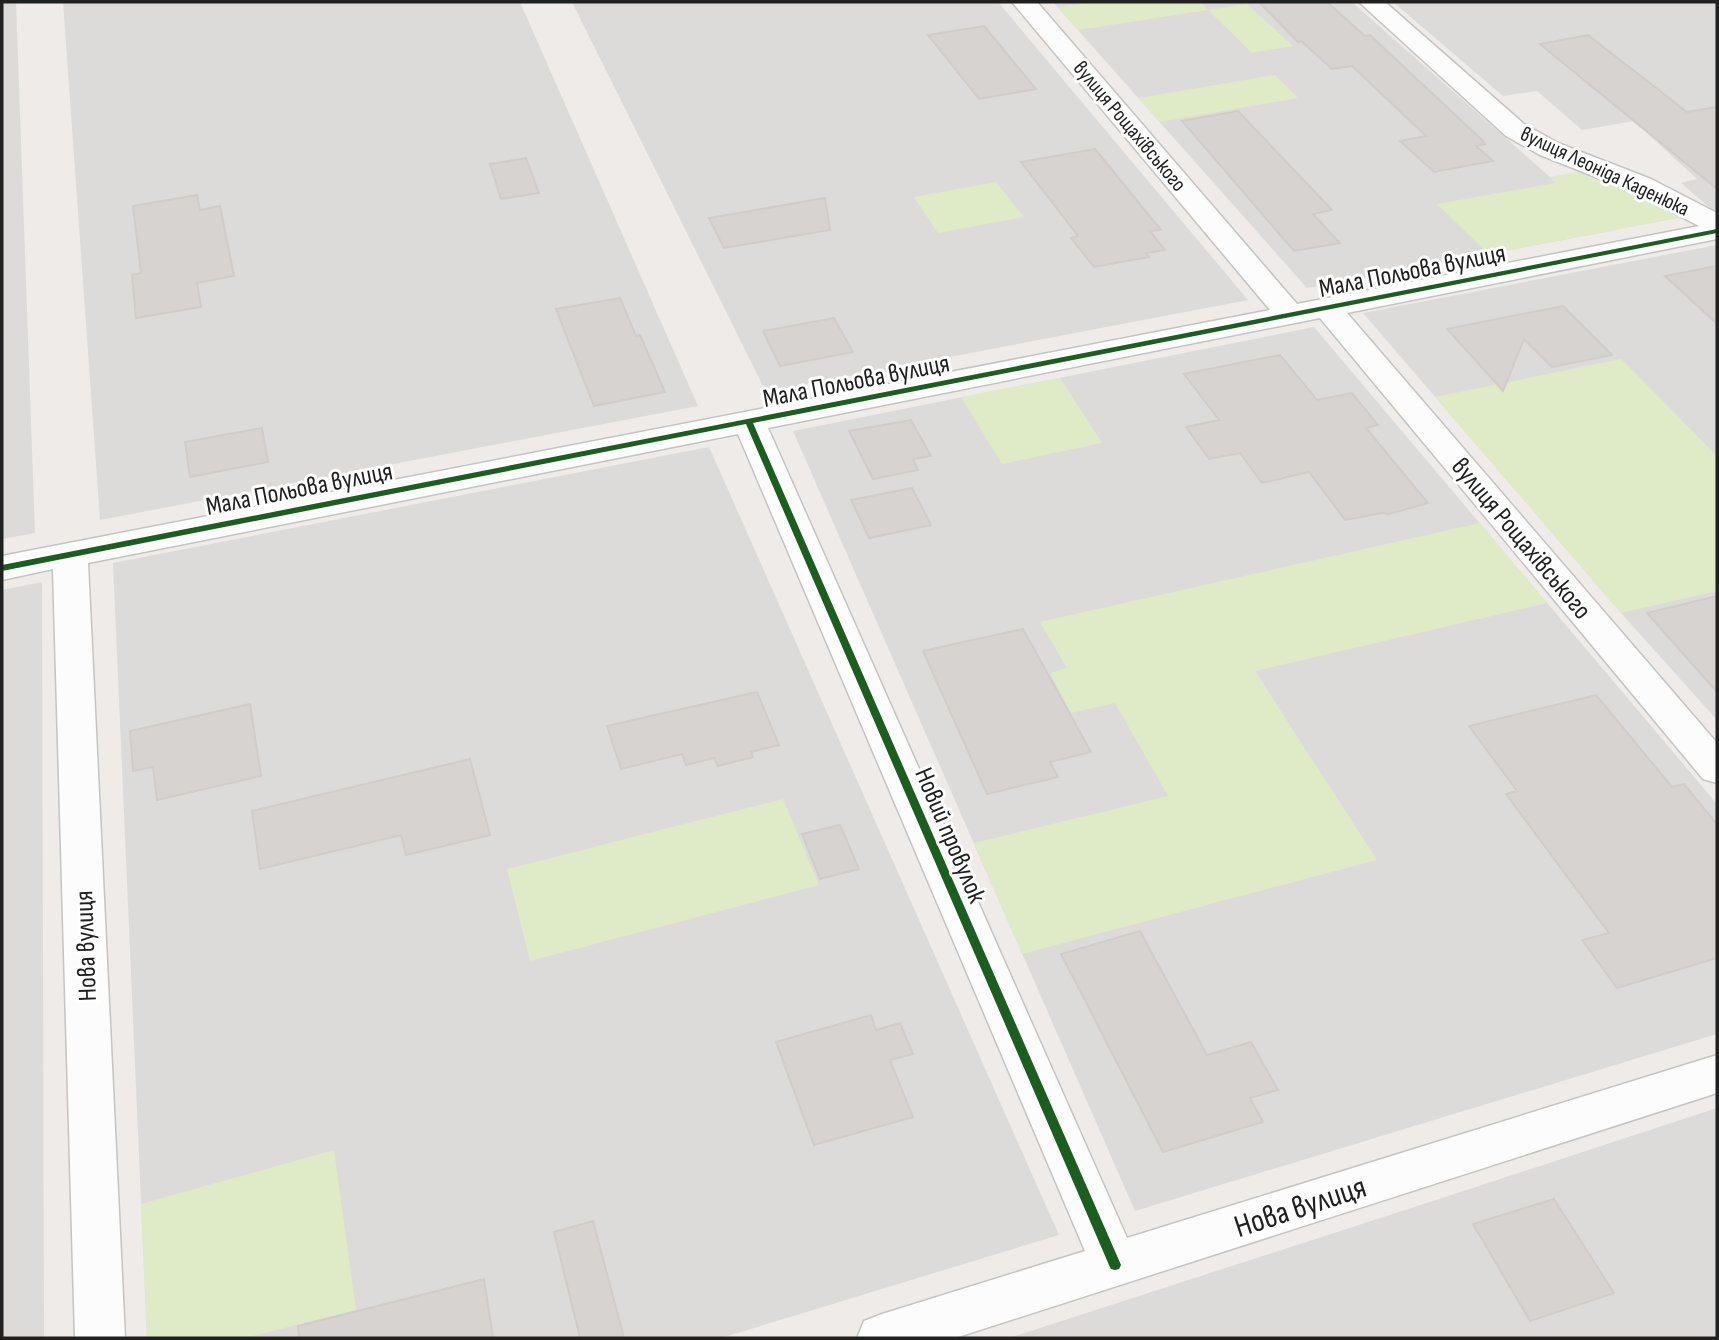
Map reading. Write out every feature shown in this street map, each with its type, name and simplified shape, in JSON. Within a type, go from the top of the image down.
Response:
[{"type":"street","name":"вулиця Рощахівського","points":[[1024,2],[1290,315]]},
{"type":"street","name":"вулиця Леоніда Каденюка","points":[[1371,2],[1515,130],[1531,141],[1608,170],[1717,224]]},
{"type":"street","name":"Мала Польова вулиця","points":[[2,568],[1717,231]]},
{"type":"street","name":"вулиця Рощахівського","points":[[1327,308],[1717,769]]},
{"type":"street","name":"Новий провулок","points":[[749,422],[1115,1265]]},
{"type":"street","name":"Нова вулиця","points":[[69,555],[100,1338]]},
{"type":"street","name":"Нова вулиця","points":[[882,1338],[1717,1074]]},
{"type":"shaded area","points":[[2,2],[16,2],[35,533],[2,539]]},
{"type":"shaded area","points":[[63,2],[520,2],[698,406],[100,520]]},
{"type":"shaded area","points":[[572,2],[998,2],[1248,300],[766,392]]},
{"type":"shaded area","points":[[1053,2],[1352,2],[1611,231],[1307,288]]},
{"type":"shaded area","points":[[1393,2],[1717,2],[1717,214],[1681,183],[1697,179],[1634,121],[1582,130],[1537,91],[1503,96]]},
{"type":"shaded area","points":[[1717,245],[1717,720],[1621,613],[1363,313]]},
{"type":"shaded area","points":[[1314,327],[1717,804],[1717,1034],[1135,1211],[793,431]]},
{"type":"shaded area","points":[[709,447],[1059,1235],[721,1338],[147,1338],[113,563]]},
{"type":"shaded area","points":[[42,582],[44,1338],[2,1338],[2,590]]},
{"type":"shaded area","points":[[1717,1108],[1717,1338],[1009,1338],[1439,1199]]},
{"type":"green space","points":[[1093,2],[1200,2],[1208,10],[1078,30],[1058,7]]},
{"type":"green space","points":[[1247,4],[1293,46],[1252,53],[1208,10]]},
{"type":"green space","points":[[1275,75],[1298,98],[1160,122],[1138,98]]},
{"type":"green space","points":[[1589,170],[1679,218],[1489,254],[1437,204],[1555,183],[1550,177]]},
{"type":"green space","points":[[996,182],[1024,217],[938,233],[914,197]]},
{"type":"green space","points":[[1621,359],[1717,456],[1717,591],[1621,613],[1435,397]]},
{"type":"green space","points":[[1060,378],[1102,443],[1002,464],[961,397]]},
{"type":"green space","points":[[1480,523],[1547,603],[1255,671],[1377,860],[1022,954],[974,843],[1168,796],[1115,703],[1071,713],[1050,673],[1067,668],[1040,622]]},
{"type":"green space","points":[[783,799],[819,885],[530,961],[507,869]]},
{"type":"green space","points":[[334,1150],[356,1310],[245,1338],[147,1338],[141,1204]]},
{"type":"building","points":[[1259,2],[1327,2],[1365,36],[1370,35],[1482,140],[1485,144],[1476,146],[1493,161],[1434,172],[1400,141],[1426,136],[1352,66],[1332,69],[1301,41],[1298,42]]},
{"type":"building","points":[[984,26],[1036,89],[979,99],[928,35]]},
{"type":"building","points":[[1588,35],[1687,112],[1717,107],[1717,189],[1540,44]]},
{"type":"building","points":[[1238,111],[1332,210],[1313,214],[1340,243],[1294,251],[1182,121]]},
{"type":"building","points":[[1095,149],[1161,230],[1150,231],[1165,250],[1146,253],[1149,257],[1094,267],[1071,238],[1078,236],[1021,162]]},
{"type":"building","points":[[526,158],[539,193],[501,199],[490,164]]},
{"type":"building","points":[[197,195],[200,210],[220,206],[234,276],[197,283],[201,307],[136,318],[132,275],[141,273],[133,206]]},
{"type":"building","points":[[825,198],[830,230],[724,248],[709,218]]},
{"type":"building","points":[[1717,266],[1717,324],[1665,276]]},
{"type":"building","points":[[620,298],[665,392],[594,406],[556,309]]},
{"type":"building","points":[[1563,306],[1612,355],[1552,367],[1524,339],[1503,391],[1447,329]]},
{"type":"building","points":[[834,318],[853,352],[780,366],[763,331]]},
{"type":"building","points":[[1280,355],[1317,400],[1352,393],[1378,425],[1366,428],[1428,503],[1389,514],[1345,520],[1309,472],[1262,483],[1240,453],[1209,459],[1186,427],[1219,420],[1184,374]]},
{"type":"building","points":[[911,420],[931,456],[913,459],[918,470],[873,479],[849,431]]},
{"type":"building","points":[[262,428],[268,462],[190,477],[185,442]]},
{"type":"building","points":[[912,488],[931,525],[869,538],[851,500]]},
{"type":"building","points":[[1717,596],[1717,692],[1647,613]]},
{"type":"building","points":[[1023,629],[1091,752],[1050,762],[1058,777],[987,794],[923,651]]},
{"type":"building","points":[[757,692],[779,745],[751,752],[753,757],[718,766],[714,758],[686,765],[682,754],[621,769],[607,726]]},
{"type":"building","points":[[1596,695],[1672,787],[1684,784],[1717,824],[1717,958],[1617,988],[1582,940],[1609,933],[1506,794],[1517,791],[1469,726]]},
{"type":"building","points":[[250,704],[261,776],[157,800],[153,767],[133,771],[130,731]]},
{"type":"building","points":[[470,759],[490,835],[406,855],[401,835],[260,869],[252,811]]},
{"type":"building","points":[[840,825],[859,869],[820,879],[802,834]]},
{"type":"building","points":[[1140,931],[1207,1055],[1251,1042],[1278,1090],[1250,1098],[1263,1122],[1163,1152],[1061,954]]},
{"type":"building","points":[[871,1015],[876,1030],[900,1023],[913,1054],[890,1060],[913,1117],[814,1145],[776,1042]]},
{"type":"building","points":[[1554,1199],[1614,1293],[1530,1321],[1473,1224]]},
{"type":"building","points":[[593,1221],[624,1338],[580,1338],[554,1232]]},
{"type":"building","points":[[484,1279],[493,1338],[299,1338],[298,1326]]},
{"type":"cycle path","points":[[2,568],[1717,231]]},
{"type":"cycle path","points":[[749,422],[1115,1265]]}]
